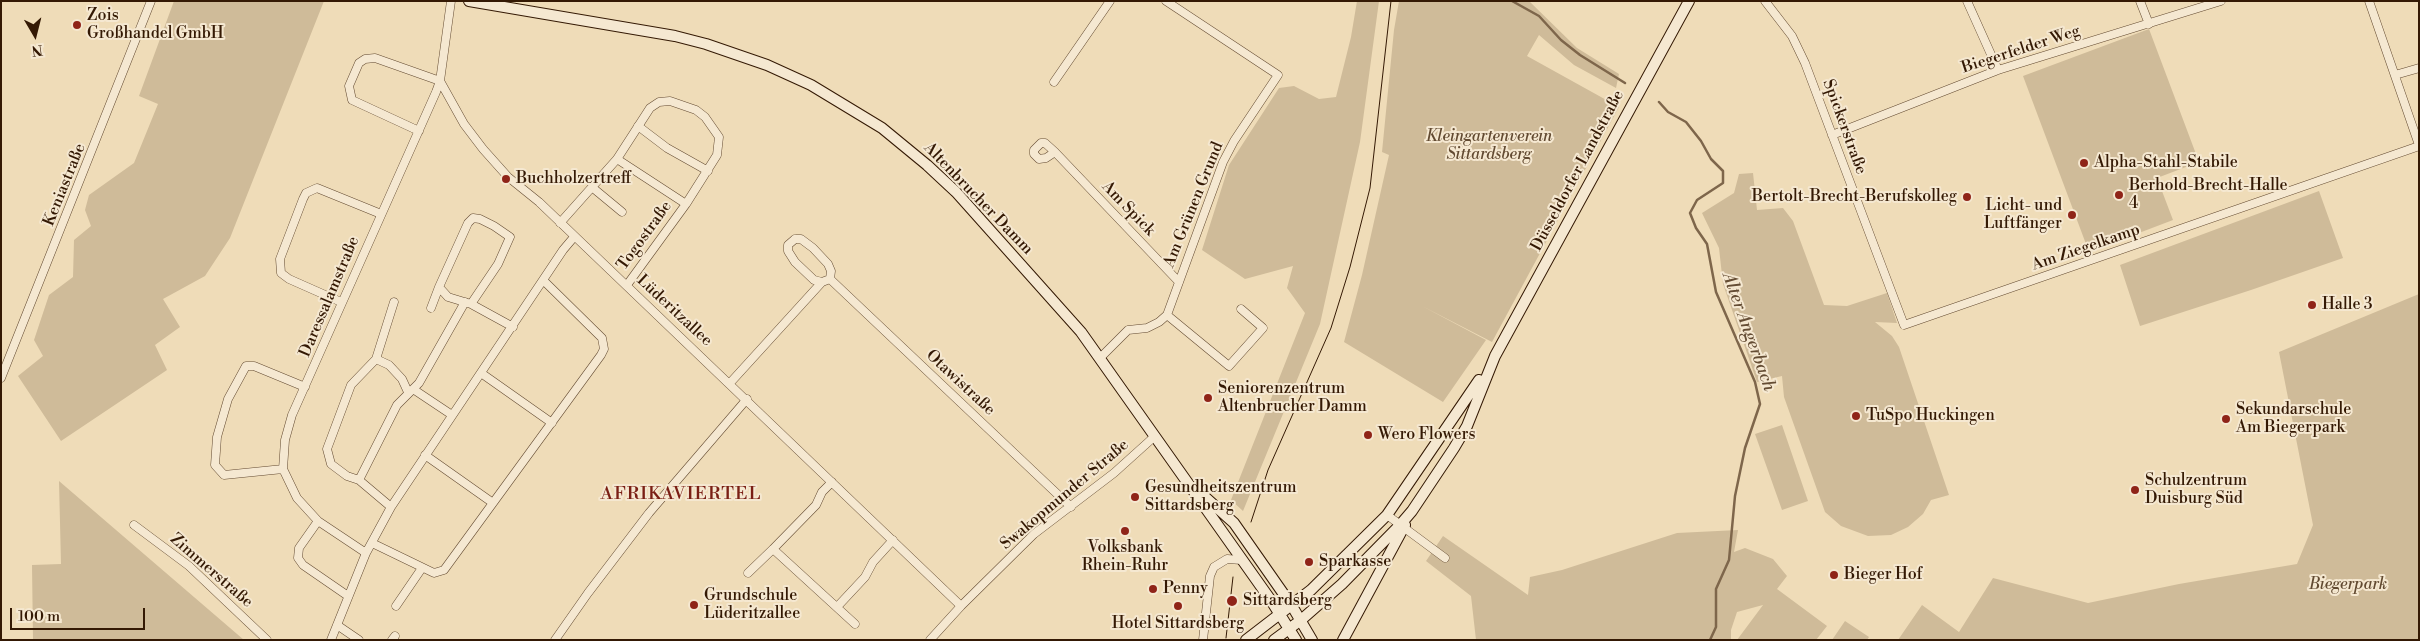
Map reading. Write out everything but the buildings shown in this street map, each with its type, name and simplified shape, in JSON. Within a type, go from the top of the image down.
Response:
[{"type":"main road","name":"Altenbrucher Damm","points":[[469,1],[665,35],[706,44],[767,65],[844,104],[906,147],[956,192],[1034,278],[1100,357],[1290,628]]},
{"type":"main road","name":"Düsseldorfer Landstraße","points":[[1246,640],[1292,606],[1330,573],[1387,515],[1427,459],[1495,356],[1689,1]]},
{"type":"main road","name":"Düsseldorfer Landstraße","points":[[1402,526],[1467,426],[1495,356]]},
{"type":"main road","name":"Altenbrucher Damm","points":[[1184,477],[1234,523],[1292,606]]},
{"type":"main road","points":[[1274,640],[1301,620],[1402,526]]},
{"type":"main road","points":[[1343,640],[1402,526]]},
{"type":"main road","points":[[1292,606],[1312,640]]},
{"type":"main road","points":[[1290,628],[1296,640]]},
{"type":"street","name":"Keniastraße","points":[[1,378],[152,1]]},
{"type":"street","points":[[419,130],[352,100],[349,86],[359,63],[365,59],[375,58],[440,81],[451,1]]},
{"type":"street","points":[[1054,82],[1110,1]]},
{"type":"street","name":"Am Grünen Grund","points":[[1166,1],[1278,75],[1234,141],[1223,162],[1179,282]]},
{"type":"street","name":"Spickerstraße","points":[[1765,1],[1792,36],[1805,63],[1904,325]]},
{"type":"street","points":[[1967,1],[1998,70]]},
{"type":"street","points":[[2140,1],[2149,24]]},
{"type":"street","name":"Biegerfelder Weg","points":[[1832,135],[1998,70],[2221,1]]},
{"type":"street","points":[[2369,1],[2419,145]]},
{"type":"street","points":[[2395,75],[2419,68]]},
{"type":"street","name":"Daressalamstraße","points":[[366,553],[318,521],[297,498],[283,469],[285,440],[292,415],[440,81]]},
{"type":"street","name":"Lüderitzallee","points":[[440,81],[453,106],[483,150],[508,177],[539,202],[627,285],[961,606]]},
{"type":"street","name":"Togostraße","points":[[560,223],[617,159],[650,108],[659,102],[670,101],[696,110],[712,125],[719,138],[717,155],[686,204],[627,285]]},
{"type":"street","points":[[638,126],[667,148],[708,171]]},
{"type":"street","name":"Am Ziegelkamp","points":[[1904,325],[2419,145]]},
{"type":"street","name":"Am Spick","points":[[1055,152],[1179,282]]},
{"type":"street","name":"Togostraße","points":[[617,159],[686,204]]},
{"type":"street","points":[[341,302],[289,279],[280,272],[280,259],[302,199],[306,193],[317,188],[381,214]]},
{"type":"street","name":"Togostraße","points":[[592,188],[622,212]]},
{"type":"street","points":[[359,480],[397,405],[419,383],[468,303],[498,264],[510,237],[505,232],[480,219],[473,218],[468,223],[431,308]]},
{"type":"street","points":[[331,640],[366,553],[391,507],[563,250],[574,237]]},
{"type":"street","points":[[730,383],[822,282],[830,279],[831,271],[828,264],[813,248],[801,239],[795,239],[788,245],[788,251],[794,262],[814,280],[822,282]]},
{"type":"street","name":"Otawistraße","points":[[830,279],[1071,507]]},
{"type":"street","points":[[372,543],[434,573],[444,570],[601,355],[604,343],[602,338],[544,281]]},
{"type":"street","points":[[1100,357],[1128,330],[1148,328],[1167,315],[1179,282]]},
{"type":"street","points":[[440,287],[448,297],[468,303],[513,327]]},
{"type":"street","points":[[391,507],[359,480],[347,476],[331,464],[327,449],[352,385],[376,359],[394,302]]},
{"type":"street","points":[[1167,315],[1229,366],[1263,328],[1241,310]]},
{"type":"street","points":[[376,359],[389,364],[410,391],[452,415]]},
{"type":"street","points":[[283,469],[224,475],[215,465],[216,437],[228,399],[246,366],[254,366],[305,387]]},
{"type":"street","points":[[481,373],[552,423]]},
{"type":"street","points":[[555,640],[588,593],[650,513],[747,399]]},
{"type":"street","name":"Swakopmunder Straße","points":[[930,640],[961,606],[1034,534],[1071,507],[1155,436]]},
{"type":"street","points":[[425,455],[493,503]]},
{"type":"street","points":[[748,574],[816,505],[822,492],[832,482]]},
{"type":"street","points":[[1387,515],[1445,558]]},
{"type":"street","points":[[318,521],[299,548],[298,558],[303,565],[348,596]]},
{"type":"street","name":"Zimmerstraße","points":[[134,524],[189,566],[267,640]]},
{"type":"street","points":[[837,608],[865,577],[873,562],[893,540]]},
{"type":"street","points":[[773,549],[855,624]]},
{"type":"street","points":[[1204,639],[1210,576],[1214,567],[1227,559],[1242,560]]},
{"type":"street","points":[[396,606],[422,568]]},
{"type":"street","points":[[337,625],[358,640]]},
{"type":"green space","points":[[174,1],[324,1],[230,238],[205,276],[163,299],[180,327],[155,345],[167,370],[61,441],[18,376],[43,356],[34,340],[49,295],[73,277],[74,240],[91,226],[85,210],[89,195],[134,163],[158,104],[139,96]]},
{"type":"green space","points":[[1357,1],[1379,1],[1360,142],[1320,324],[1243,511],[1231,500],[1305,313],[1287,288],[1293,266],[1245,279],[1202,250],[1229,165],[1279,88],[1294,86],[1319,99],[1336,97],[1351,37]]},
{"type":"green space","name":"Kleingartenverein Sittardsberg","points":[[1399,1],[1529,1],[1577,48],[1619,74],[1616,88],[1574,65],[1539,35],[1527,56],[1619,107],[1492,342],[1422,306],[1486,340],[1443,402],[1344,342],[1362,275],[1389,155],[1382,152],[1394,30]]},
{"type":"green space","points":[[2149,29],[2199,162],[2157,178],[2173,220],[2089,252],[2023,76]]},
{"type":"green space","name":"TuSpo Huckingen","points":[[1753,173],[1757,210],[1783,208],[1793,221],[1824,305],[1847,306],[1887,293],[1897,323],[1875,322],[1892,336],[1899,347],[1949,495],[1931,500],[1923,514],[1908,527],[1891,535],[1868,536],[1841,526],[1825,512],[1784,397],[1782,376],[1757,382],[1723,284],[1719,248],[1702,213],[1734,193],[1739,174]]},
{"type":"green space","points":[[2319,191],[2343,258],[2140,326],[2120,265]]},
{"type":"green space","name":"Biegerpark","points":[[2419,294],[2419,640],[1898,640],[1922,605],[1959,632],[1993,578],[2088,603],[2179,584],[2297,564],[2313,525],[2279,352]]},
{"type":"green space","points":[[1782,425],[1808,501],[1782,510],[1755,434]]},
{"type":"green space","points":[[59,481],[244,640],[33,640],[32,565],[61,564]]},
{"type":"green space","points":[[1738,530],[1734,552],[1745,548],[1773,559],[1787,576],[1777,589],[1827,626],[1816,640],[1737,640],[1763,605],[1737,612],[1731,630],[1731,640],[1476,640],[1471,596],[1426,561],[1443,536],[1528,595],[1530,577],[1562,570],[1677,533]]},
{"type":"green space","points":[[1845,621],[1869,637],[1867,640],[1832,640]]},
{"type":"waterway","name":"Alter Angerbach","points":[[1512,1],[1539,16],[1561,40],[1580,55],[1625,83]]},
{"type":"waterway","name":"Alter Angerbach","points":[[1659,102],[1668,112],[1686,122],[1701,141],[1711,159],[1723,171],[1723,183],[1697,200],[1690,213],[1696,228],[1707,244],[1716,292],[1755,382],[1760,404],[1745,448],[1735,496],[1729,560],[1716,589],[1716,627],[1710,640]]},
{"type":"tram line","points":[[1251,522],[1268,470],[1331,328],[1350,267],[1370,188],[1391,1]]},
{"type":"tram line","points":[[1226,638],[1233,577]]},
{"type":"place","name":"Zois Großhandel GmbH","points":[[77,25]]},
{"type":"place","name":"Alpha-Stahl-Stabile","points":[[2084,163]]},
{"type":"place","name":"Buchholzertreff","points":[[506,179]]},
{"type":"place","name":"Berhold-Brecht-Halle 4","points":[[2119,195]]},
{"type":"place","name":"Bertolt-Brecht-Berufskolleg","points":[[1967,197]]},
{"type":"place","name":"Licht- und Luftfänger","points":[[2072,215]]},
{"type":"place","name":"Halle 3","points":[[2312,305]]},
{"type":"place","name":"Seniorenzentrum Altenbrucher Damm","points":[[1208,398]]},
{"type":"place","name":"TuSpo Huckingen","points":[[1856,416]]},
{"type":"place","name":"Sekundarschule Am Biegerpark","points":[[2226,419]]},
{"type":"place","name":"Wero Flowers","points":[[1368,435]]},
{"type":"place","name":"Schulzentrum Duisburg Süd","points":[[2135,490]]},
{"type":"place","name":"Gesundheitszentrum Sittardsberg","points":[[1135,497]]},
{"type":"place","name":"Volksbank Rhein-Ruhr","points":[[1125,531]]},
{"type":"place","name":"Sparkasse","points":[[1309,562]]},
{"type":"place","name":"Bieger Hof","points":[[1834,575]]},
{"type":"place","name":"Penny","points":[[1153,589]]},
{"type":"place","name":"Sittardsberg","points":[[1232,601]]},
{"type":"place","name":"Grundschule Lüderitzallee","points":[[694,605]]},
{"type":"place","name":"Hotel Sittardsberg","points":[[1178,606]]},
{"type":"district","name":"AFRIKAVIERTEL","points":[[681,495]]}]
